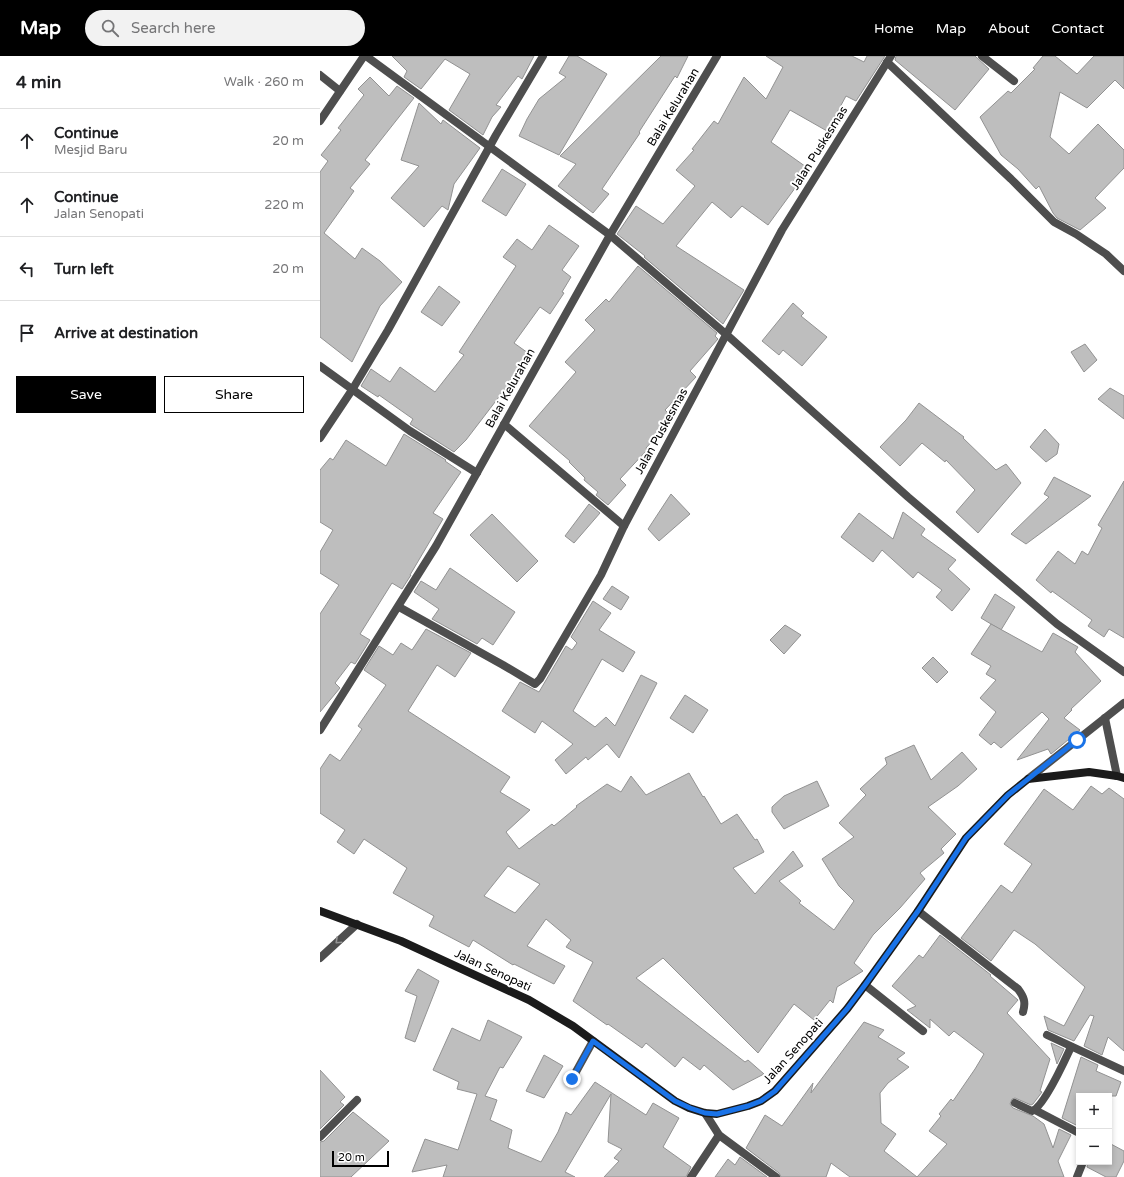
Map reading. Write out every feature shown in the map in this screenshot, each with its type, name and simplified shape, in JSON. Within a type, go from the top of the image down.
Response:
[{"type":"main road","points":[[1028,779],[1089,772],[1121,777]]},
{"type":"main road","name":"Jalan Senopati","points":[[320,910],[401,941],[529,1000],[573,1026],[675,1101],[705,1113],[717,1114],[748,1106],[770,1096],[847,1009],[918,911],[966,838],[1008,795],[1028,779]]},
{"type":"street","points":[[320,121],[365,56],[610,235],[727,335],[908,497],[1057,624],[1124,672]]},
{"type":"street","points":[[320,438],[352,390],[388,330],[490,146],[542,56]]},
{"type":"street","name":"Balai Kelurahan","points":[[320,730],[399,607],[436,546],[610,235],[718,56]]},
{"type":"street","points":[[982,56],[1014,80]]},
{"type":"street","points":[[889,59],[1054,222],[1076,234],[1106,254],[1124,271]]},
{"type":"street","name":"Jalan Puskesmas","points":[[399,607],[535,684],[546,670],[601,575],[624,526],[782,230],[889,59]]},
{"type":"street","points":[[320,75],[340,91]]},
{"type":"street","points":[[320,366],[410,431],[477,473]]},
{"type":"street","points":[[504,424],[624,526]]},
{"type":"street","points":[[1028,779],[1124,703]]},
{"type":"street","points":[[1105,718],[1121,777]]},
{"type":"street","points":[[918,911],[1018,989],[1024,1000],[1025,1005],[1023,1012]]},
{"type":"street","points":[[320,958],[357,924]]},
{"type":"street","points":[[865,985],[923,1031]]},
{"type":"street","points":[[1047,1035],[1124,1071]]},
{"type":"street","points":[[572,1079],[593,1041]]},
{"type":"street","points":[[1035,1110],[1046,1096],[1071,1047]]},
{"type":"street","points":[[320,1137],[357,1100]]},
{"type":"street","points":[[1015,1103],[1032,1112],[1035,1110],[1076,1131]]},
{"type":"street","points":[[705,1113],[719,1135],[776,1177]]},
{"type":"street","points":[[691,1177],[719,1135]]},
{"type":"street","points":[[1077,1177],[1082,1165]]},
{"type":"building","points":[[392,56],[534,56],[522,79],[518,76],[496,105],[501,107],[492,117],[483,135],[449,110],[470,74],[445,59],[421,89],[404,77],[407,71]]},
{"type":"building","points":[[569,56],[577,56],[607,74],[559,155],[519,136],[539,99],[566,77],[559,73]]},
{"type":"building","points":[[661,56],[688,56],[677,78],[675,76],[639,132],[640,133],[602,189],[609,194],[593,213],[558,186],[576,164],[560,156]]},
{"type":"building","points":[[766,56],[852,56],[864,62],[867,56],[885,56],[856,101],[846,96],[827,131],[790,110],[771,142],[809,169],[768,225],[742,206],[731,218],[712,202],[676,246],[744,290],[723,324],[644,257],[645,256],[617,234],[636,206],[663,224],[695,186],[676,170],[694,150],[692,149],[714,121],[718,124],[744,77],[766,99],[783,67]]},
{"type":"building","points":[[896,56],[975,56],[989,69],[955,110],[895,60]]},
{"type":"building","points":[[1043,56],[1055,56],[1077,74],[1094,56],[1124,56],[1124,89],[1115,80],[1087,108],[1060,92],[1050,137],[1069,154],[1098,124],[1124,150],[1124,168],[1095,198],[1106,208],[1080,230],[1057,218],[1039,186],[1036,189],[1018,169],[1001,155],[980,117],[1008,91],[1011,93],[1035,69],[1033,68]]},
{"type":"building","points":[[370,77],[389,96],[397,86],[414,98],[365,160],[370,164],[350,188],[354,191],[324,233],[355,259],[362,248],[380,261],[402,282],[380,306],[352,362],[320,337],[320,172],[328,161],[321,155],[341,130],[338,128],[364,95],[358,89]]},
{"type":"building","points":[[419,103],[441,124],[443,120],[480,148],[454,184],[448,210],[442,206],[424,227],[391,198],[419,166],[401,160]]},
{"type":"building","points":[[502,169],[526,184],[506,216],[482,201]]},
{"type":"building","points":[[549,225],[579,246],[562,270],[571,277],[562,292],[564,293],[550,314],[540,307],[514,343],[528,353],[505,389],[466,440],[454,452],[410,424],[413,419],[379,395],[378,397],[361,386],[371,369],[390,382],[400,367],[435,392],[464,355],[459,352],[516,266],[503,257],[517,239],[532,250]]},
{"type":"building","points":[[638,266],[717,333],[715,336],[718,339],[690,371],[696,377],[665,410],[673,418],[646,448],[647,450],[620,479],[626,485],[608,505],[596,495],[598,492],[584,480],[585,478],[569,462],[570,461],[529,426],[576,372],[565,362],[595,330],[585,320],[606,299],[609,302]]},
{"type":"building","points":[[439,286],[460,302],[442,326],[421,312]]},
{"type":"building","points":[[793,303],[804,313],[801,316],[827,337],[802,366],[783,350],[779,355],[762,341]]},
{"type":"building","points":[[1085,344],[1097,360],[1084,372],[1071,352]]},
{"type":"building","points":[[1110,388],[1124,396],[1124,419],[1098,399]]},
{"type":"building","points":[[919,403],[964,437],[963,438],[996,470],[1006,464],[1021,483],[978,533],[956,512],[975,490],[946,460],[945,462],[922,443],[900,466],[880,447],[906,420]]},
{"type":"building","points":[[1045,429],[1059,444],[1057,454],[1046,462],[1030,447]]},
{"type":"building","points":[[404,434],[446,460],[445,461],[461,472],[433,513],[443,519],[411,575],[402,589],[392,583],[360,634],[370,640],[355,664],[351,662],[335,683],[340,688],[320,712],[320,614],[339,585],[320,573],[320,552],[333,530],[320,522],[320,470],[330,458],[333,460],[346,440],[386,466]]},
{"type":"building","points":[[1054,477],[1091,496],[1026,544],[1011,534],[1049,497],[1044,494]]},
{"type":"building","points":[[1124,481],[1124,638],[1109,629],[1104,637],[1088,626],[1092,620],[1052,591],[1051,593],[1036,580],[1058,551],[1075,564],[1082,551],[1088,555],[1102,528],[1098,525]]},
{"type":"building","points":[[671,494],[690,514],[659,541],[648,529]]},
{"type":"building","points":[[589,504],[600,513],[574,543],[565,536]]},
{"type":"building","points":[[903,512],[925,529],[921,535],[956,560],[948,569],[970,589],[952,611],[936,597],[942,590],[918,572],[913,578],[882,550],[873,562],[841,537],[859,513],[893,539]]},
{"type":"building","points":[[492,514],[538,561],[517,582],[470,535]]},
{"type":"building","points":[[450,568],[515,612],[493,645],[482,638],[477,644],[432,619],[439,609],[414,592],[421,581],[436,590]]},
{"type":"building","points":[[612,586],[629,597],[621,610],[603,599]]},
{"type":"building","points":[[995,594],[1015,607],[1001,630],[981,618]]},
{"type":"building","points":[[593,601],[611,613],[599,630],[635,652],[623,672],[602,659],[573,711],[595,727],[606,717],[615,726],[641,675],[657,683],[619,758],[607,744],[588,760],[586,757],[566,774],[555,760],[573,744],[542,721],[535,733],[502,711],[520,682],[539,692],[566,646],[572,650],[577,643],[571,637]]},
{"type":"building","points":[[991,624],[1042,652],[1053,633],[1078,647],[1075,652],[1101,681],[1071,709],[1072,710],[1064,718],[1080,730],[1051,754],[1048,749],[1017,760],[1049,719],[1042,712],[1001,748],[994,742],[991,745],[979,735],[996,712],[980,698],[996,680],[986,674],[991,666],[971,654]]},
{"type":"building","points":[[785,625],[801,635],[784,654],[770,640]]},
{"type":"building","points":[[426,629],[471,653],[455,677],[437,665],[408,711],[510,777],[500,792],[530,810],[506,832],[519,849],[552,824],[554,826],[577,807],[576,806],[607,784],[621,792],[631,776],[646,795],[689,773],[721,824],[737,814],[755,840],[757,839],[764,852],[733,868],[755,894],[793,851],[803,866],[779,881],[801,901],[799,903],[834,930],[854,901],[839,886],[822,859],[854,837],[839,823],[866,795],[860,789],[887,764],[885,758],[914,745],[931,780],[962,752],[977,769],[958,786],[928,807],[956,834],[941,849],[944,853],[920,873],[925,879],[900,908],[873,935],[854,963],[863,971],[837,987],[833,1003],[830,1000],[814,1020],[794,1004],[758,1053],[663,958],[636,978],[745,1062],[748,1060],[764,1074],[733,1090],[704,1065],[700,1070],[683,1057],[675,1067],[646,1043],[642,1048],[573,1001],[593,962],[566,947],[571,940],[546,919],[527,946],[565,966],[554,984],[514,964],[513,965],[473,940],[469,947],[429,926],[434,916],[393,893],[407,868],[364,839],[354,854],[337,842],[345,830],[320,813],[320,769],[330,754],[340,761],[362,729],[358,726],[386,685],[364,670],[379,646],[393,655],[401,643],[412,650]],"holes":[[[508,866],[540,884],[515,913],[484,896]]]},
{"type":"building","points":[[933,657],[948,672],[937,683],[922,668]]},
{"type":"building","points":[[685,695],[708,710],[693,733],[670,718]]},
{"type":"building","points":[[817,781],[829,806],[784,829],[772,812],[772,807],[784,796]]},
{"type":"building","points":[[1091,786],[1102,794],[1109,788],[1124,799],[1124,1051],[1108,1037],[1102,1055],[1084,1046],[1094,1016],[1090,1015],[1074,1041],[1048,1030],[1044,1016],[1064,1026],[1085,987],[1035,944],[1014,930],[991,961],[961,938],[1001,885],[1012,893],[1032,864],[1004,844],[1044,789],[1073,810]]},
{"type":"building","points":[[940,935],[991,975],[990,976],[1018,1000],[1007,1013],[1050,1059],[1040,1091],[1042,1092],[1033,1104],[1031,1105],[1015,1098],[1012,1099],[1010,1104],[1013,1108],[1033,1116],[1044,1124],[1053,1148],[1059,1129],[1071,1135],[1058,1161],[1064,1177],[917,1177],[947,1144],[929,1131],[941,1116],[939,1114],[951,1099],[953,1101],[984,1054],[954,1031],[949,1036],[930,1019],[930,1028],[907,1010],[916,1006],[892,986],[919,955],[923,958]]},
{"type":"building","points":[[418,969],[439,981],[415,1042],[405,1038],[417,996],[405,991]]},
{"type":"building","points":[[488,1020],[522,1037],[503,1068],[500,1067],[485,1096],[497,1100],[490,1120],[512,1130],[508,1148],[541,1162],[558,1132],[566,1112],[571,1115],[595,1082],[646,1115],[653,1103],[679,1118],[663,1147],[691,1167],[686,1177],[604,1177],[619,1161],[614,1158],[622,1149],[608,1142],[611,1094],[565,1172],[575,1177],[443,1177],[447,1165],[412,1172],[425,1139],[458,1150],[477,1094],[457,1089],[459,1082],[433,1070],[452,1028],[480,1041]]},
{"type":"building","points":[[864,1022],[884,1030],[878,1037],[905,1053],[897,1059],[909,1067],[888,1083],[880,1093],[881,1123],[896,1134],[884,1151],[917,1177],[850,1177],[831,1163],[826,1177],[781,1177],[779,1173],[746,1148],[765,1115],[782,1126],[813,1083],[811,1093]]},
{"type":"building","points":[[1051,1043],[1064,1049],[1057,1064]]},
{"type":"building","points":[[544,1055],[563,1066],[544,1098],[526,1091]]},
{"type":"building","points":[[1081,1057],[1098,1065],[1096,1071],[1121,1082],[1116,1096],[1112,1096],[1112,1093],[1076,1093],[1076,1125],[1062,1118]]},
{"type":"building","points":[[320,1070],[345,1097],[340,1102],[344,1105],[320,1129]]},
{"type":"building","points":[[353,1112],[389,1141],[351,1177],[320,1177],[320,1142],[324,1141]]},
{"type":"building","points":[[1112,1145],[1124,1151],[1124,1161],[1116,1177],[1106,1177],[1087,1167],[1087,1165],[1112,1165]]},
{"type":"building","points":[[740,1157],[767,1177],[715,1177],[728,1159],[735,1165]]},
{"type":"route","points":[[572,1079],[593,1041],[675,1101],[705,1113],[717,1114],[748,1106],[770,1096],[847,1009],[918,911],[966,838],[1008,795],[1077,740]]}]
